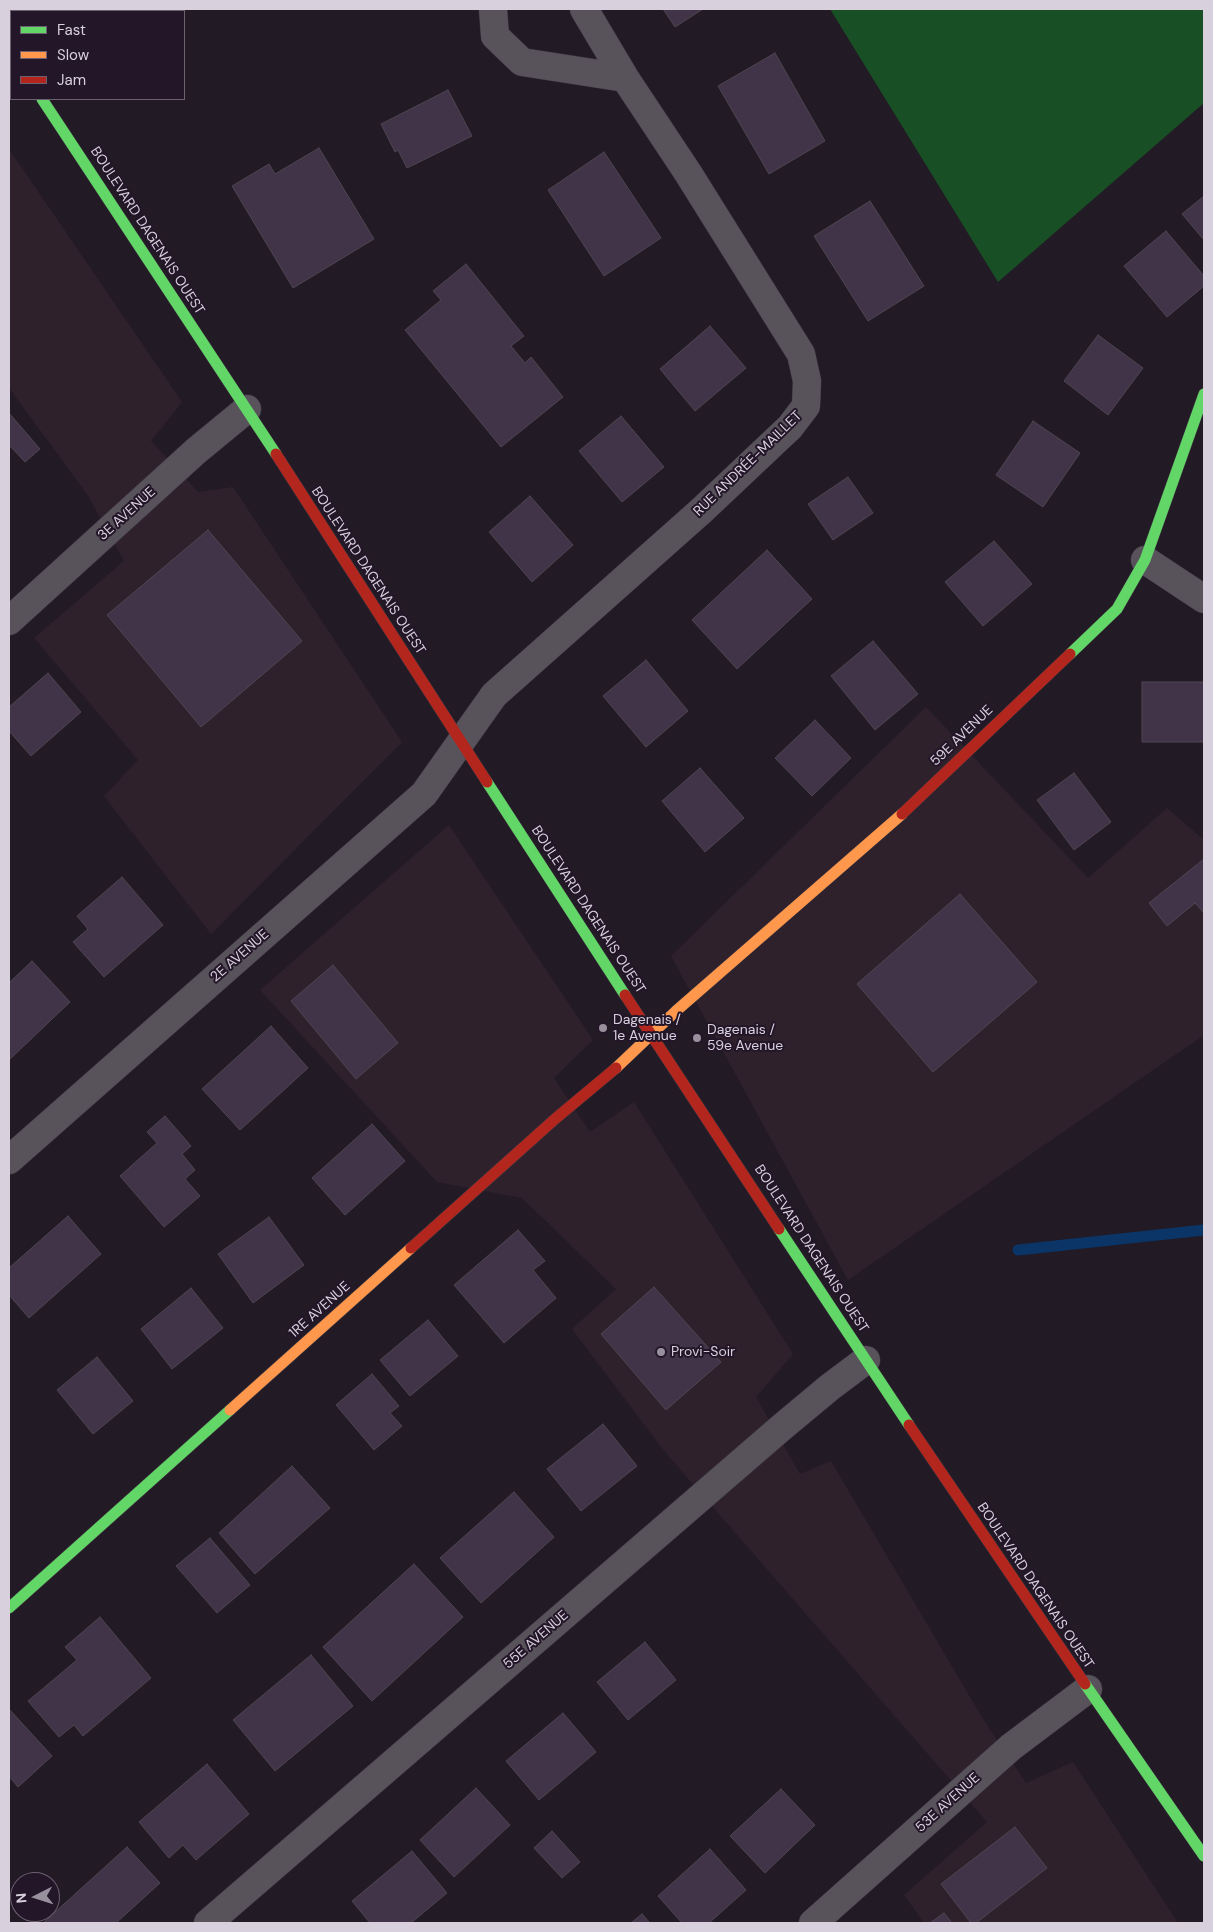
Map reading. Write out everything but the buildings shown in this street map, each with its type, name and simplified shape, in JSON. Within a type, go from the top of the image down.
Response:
[{"type":"main road","name":"BOULEVARD DAGENAIS OUEST","points":[[43,100],[247,409],[650,1034],[866,1360],[1088,1689],[1204,1856]]},
{"type":"main road","name":"59E AVENUE","points":[[650,1034],[914,803],[1117,609],[1145,560],[1204,394]]},
{"type":"main road","name":"1RE AVENUE","points":[[9,1608],[548,1126],[617,1067],[650,1034]]},
{"type":"street","points":[[493,9],[495,36],[522,62],[624,78]]},
{"type":"street","name":"RUE ANDRÉE-MAILLET","points":[[461,743],[494,695],[701,511],[790,427],[806,406],[807,381],[801,354],[688,173],[624,78],[584,9]]},
{"type":"street","name":"3E AVENUE","points":[[9,621],[196,451],[247,409]]},
{"type":"street","points":[[1145,560],[1204,598]]},
{"type":"street","name":"2E AVENUE","points":[[9,1160],[424,794],[461,743]]},
{"type":"street","name":"55E AVENUE","points":[[208,1923],[789,1422],[866,1360]]},
{"type":"street","name":"53E AVENUE","points":[[813,1923],[1011,1747],[1088,1689]]},
{"type":"shaded area","points":[[9,149],[182,402],[151,441],[198,492],[233,487],[402,742],[211,934],[104,796],[138,760],[34,638],[124,561],[87,494],[9,388]]},
{"type":"shaded area","points":[[926,707],[1088,878],[1167,808],[1204,840],[1204,1035],[848,1280],[671,956]]},
{"type":"shaded area","points":[[449,825],[593,1040],[554,1078],[590,1132],[634,1102],[793,1354],[756,1397],[800,1474],[831,1461],[983,1719],[1026,1783],[1073,1762],[1178,1923],[924,1923],[904,1895],[987,1822],[665,1452],[572,1329],[616,1289],[522,1198],[437,1182],[260,990]]},
{"type":"green space","points":[[830,9],[1204,9],[1204,103],[998,282]]},
{"type":"waterway","points":[[1018,1250],[1204,1230]]},
{"type":"traffic: fast","points":[[43,100],[276,454]]},
{"type":"traffic: fast","points":[[1070,654],[1117,609],[1145,560],[1204,394]]},
{"type":"traffic: fast","points":[[487,782],[625,995]]},
{"type":"traffic: fast","points":[[779,1229],[909,1425]]},
{"type":"traffic: fast","points":[[9,1608],[230,1410]]},
{"type":"traffic: fast","points":[[1085,1684],[1204,1856]]},
{"type":"traffic: slow","points":[[616,1068],[676,1011],[902,814]]},
{"type":"traffic: slow","points":[[230,1410],[411,1248]]},
{"type":"traffic: jam","points":[[276,454],[487,782]]},
{"type":"traffic: jam","points":[[902,814],[1070,654]]},
{"type":"traffic: jam","points":[[625,995],[779,1229]]},
{"type":"traffic: jam","points":[[411,1248],[555,1119],[616,1068]]},
{"type":"traffic: jam","points":[[909,1425],[1085,1684]]},
{"type":"place","name":"Dagenais / 1e Avenue","points":[[603,1028]]},
{"type":"place","name":"Dagenais / 59e Avenue","points":[[697,1038]]},
{"type":"place","name":"Provi-Soir","points":[[661,1352]]}]
